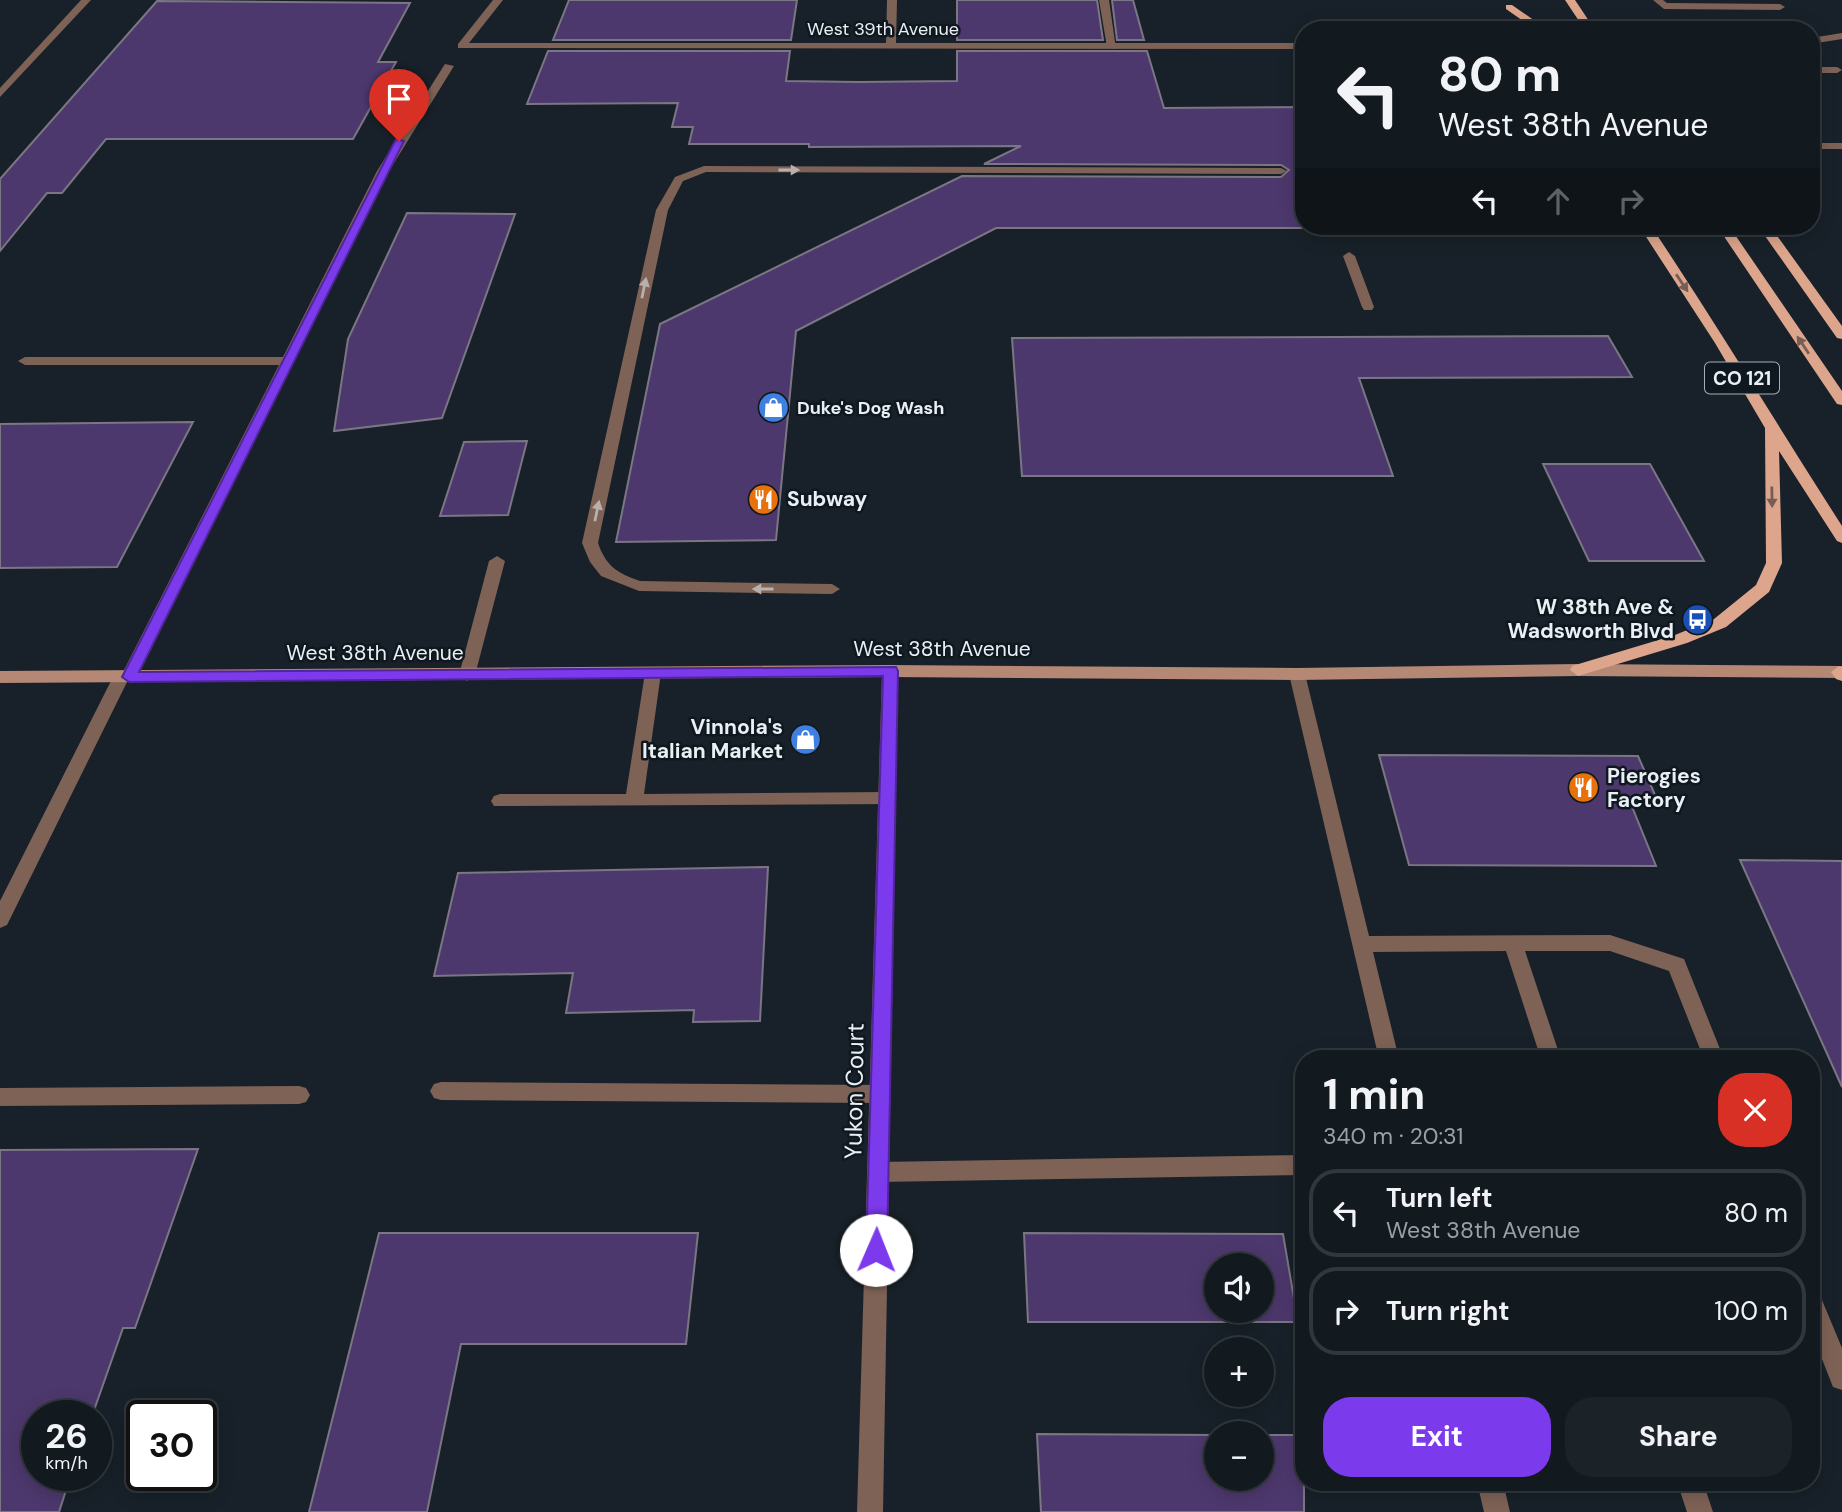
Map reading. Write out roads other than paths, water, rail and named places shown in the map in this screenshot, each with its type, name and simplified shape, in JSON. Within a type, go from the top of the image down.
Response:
[{"type":"main road","points":[[1570,0],[1585,21]]},
{"type":"main road","points":[[1507,4],[1517,21]]},
{"type":"main road","points":[[1507,4],[1531,21]]},
{"type":"main road","name":"CO 121","points":[[1651,235],[1722,343],[1842,538]]},
{"type":"main road","name":"CO 121","points":[[1729,235],[1842,401]]},
{"type":"main road","points":[[1770,235],[1842,335]]},
{"type":"main road","points":[[1578,670],[1681,639],[1720,623],[1763,588],[1774,563],[1772,428]]},
{"type":"main road","name":"West 38th Avenue","points":[[0,677],[890,671],[1297,674],[1578,670],[1841,673]]},
{"type":"street","points":[[0,93],[86,0]]},
{"type":"street","name":"West 39th Avenue","points":[[498,0],[462,46],[1295,46]]},
{"type":"street","points":[[891,47],[892,0]]},
{"type":"street","points":[[1104,0],[1112,47]]},
{"type":"street","points":[[1658,0],[1664,6],[1780,7]]},
{"type":"street","points":[[1820,40],[1842,36]]},
{"type":"street","points":[[0,920],[383,171],[449,66]]},
{"type":"street","points":[[1820,70],[1837,70]]},
{"type":"street","points":[[1820,146],[1842,146]]},
{"type":"street","points":[[832,589],[639,586],[612,577],[597,565],[590,543],[619,406],[662,210],[679,179],[704,170],[1281,171]]},
{"type":"street","points":[[1349,256],[1368,307]]},
{"type":"street","points":[[25,361],[288,361]]},
{"type":"street","points":[[467,675],[497,561]]},
{"type":"street","name":"Yukon Court","points":[[870,1512],[890,671]]},
{"type":"street","points":[[634,800],[653,673]]},
{"type":"street","points":[[1297,674],[1387,1050]]},
{"type":"street","points":[[500,801],[887,799]]},
{"type":"street","points":[[1362,944],[1610,943],[1677,965],[1710,1050]]},
{"type":"street","points":[[1513,944],[1547,1050]]},
{"type":"street","points":[[441,1091],[880,1094]]},
{"type":"street","points":[[0,1097],[299,1095]]},
{"type":"street","points":[[878,1172],[1295,1165]]},
{"type":"street","points":[[1820,1323],[1842,1378]]},
{"type":"street","points":[[1492,1491],[1497,1512]]},
{"type":"street","points":[[1693,1491],[1700,1512]]},
{"type":"place","name":"Duke's Dog Wash","points":[[774,408]]},
{"type":"place","name":"Subway","points":[[764,499]]},
{"type":"place","name":"W 38th Ave & Wadsworth Blvd","points":[[1697,619]]},
{"type":"place","name":"Vinnola's Italian Market","points":[[806,739]]},
{"type":"place","name":"Pierogies Factory","points":[[1584,788]]}]
